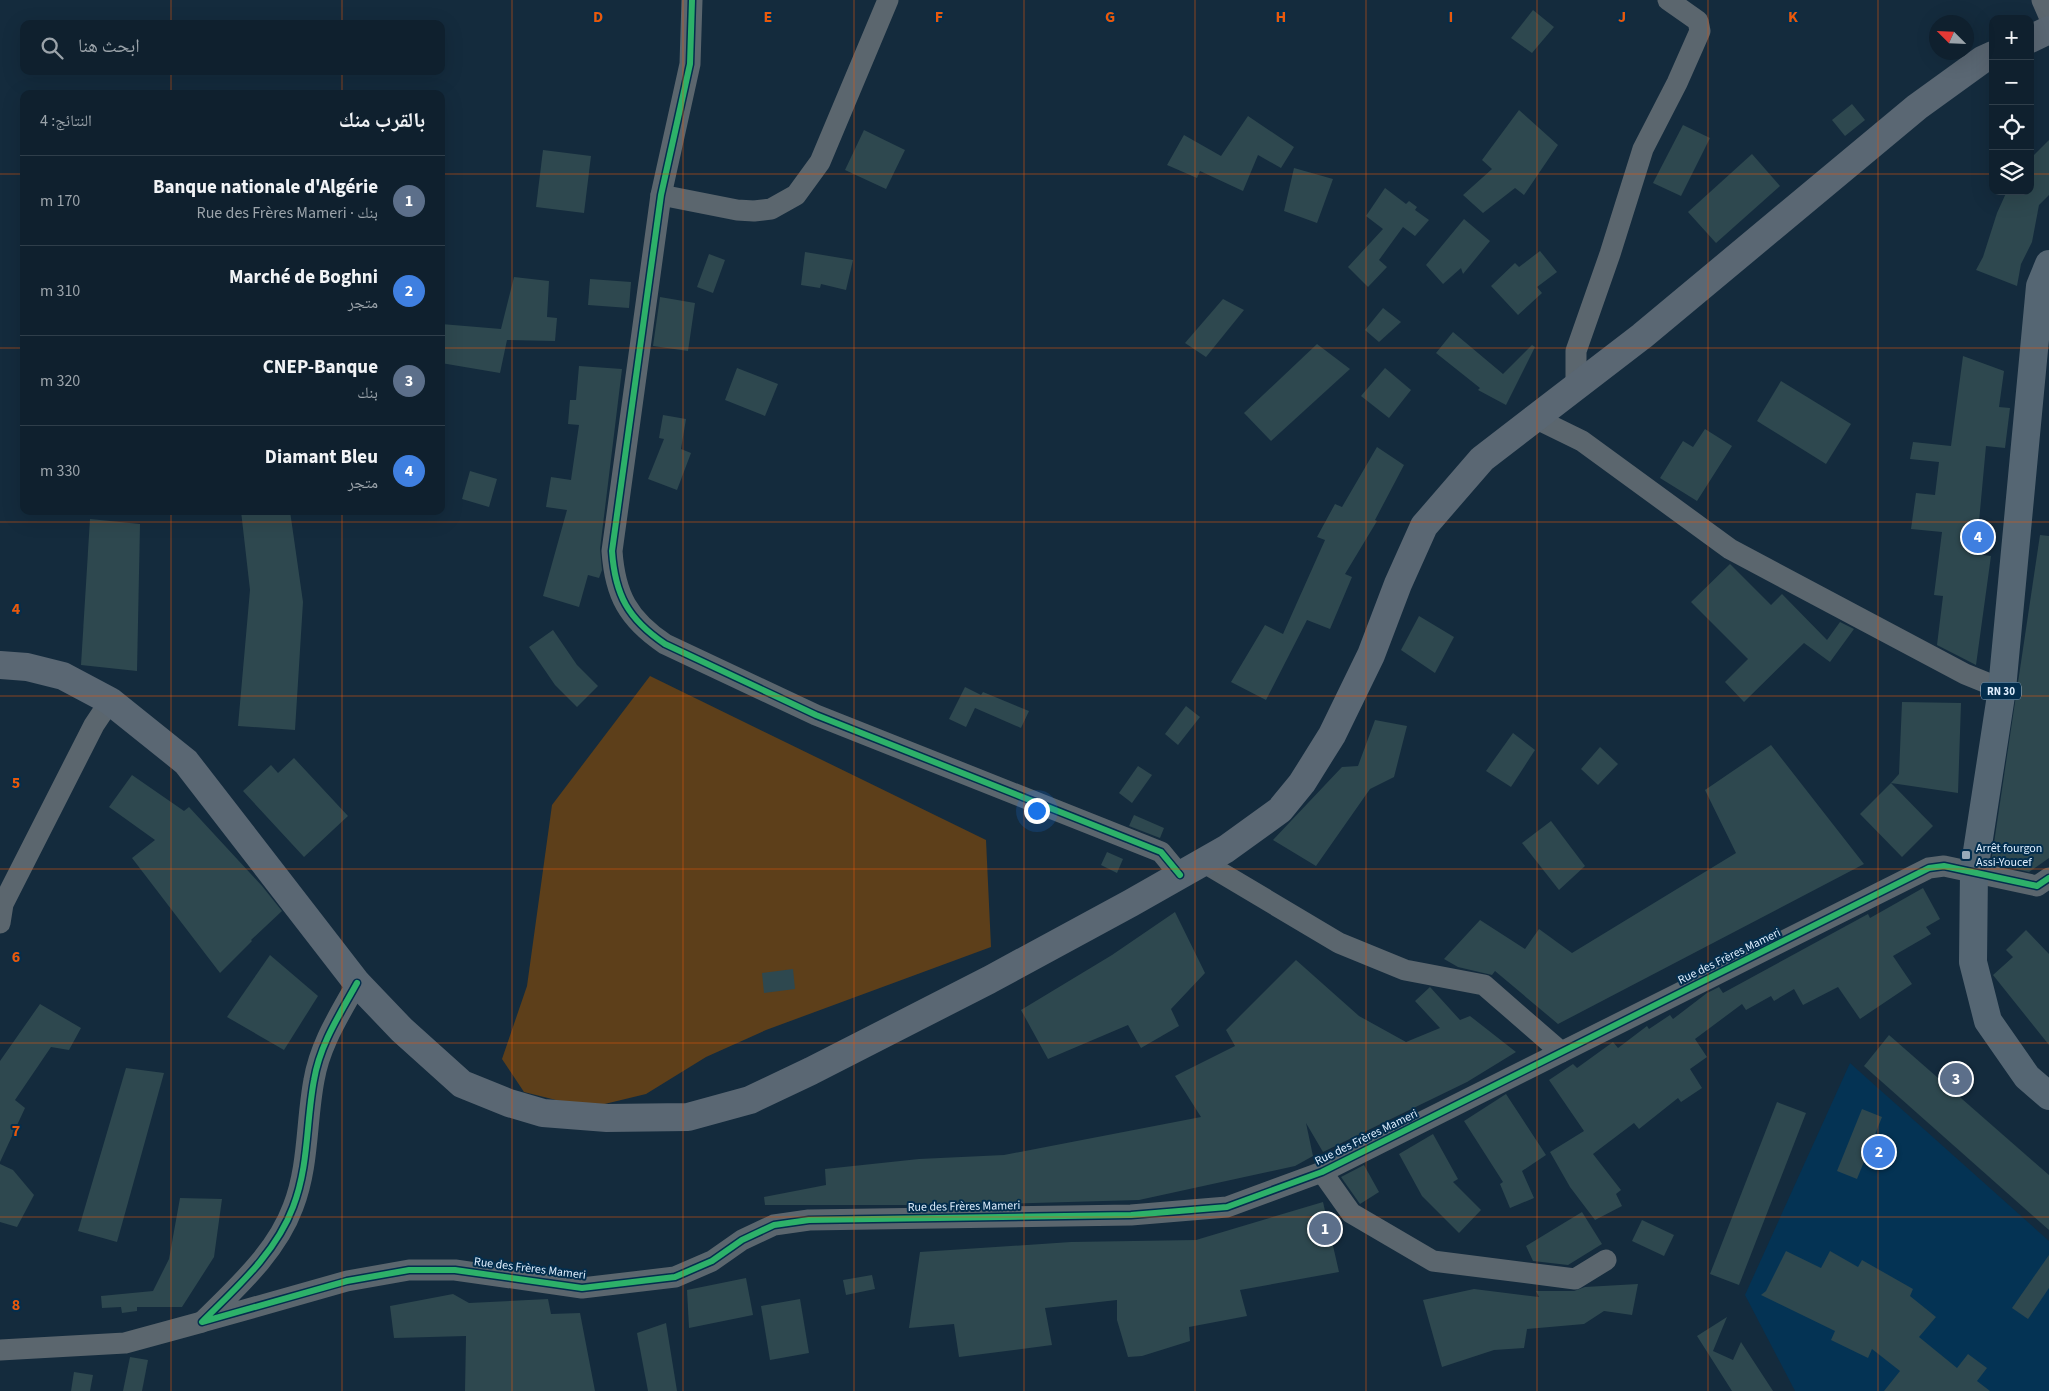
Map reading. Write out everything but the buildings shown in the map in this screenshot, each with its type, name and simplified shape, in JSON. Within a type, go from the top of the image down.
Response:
[{"type":"main road","points":[[2034,37],[2049,30]]},
{"type":"main road","points":[[0,665],[27,667],[63,676],[110,701],[186,762],[357,983],[402,1030],[462,1084],[509,1103],[544,1114],[607,1118],[688,1117],[750,1100],[989,980],[1226,849],[1280,810],[1302,783],[1332,735],[1370,655],[1398,584],[1424,526],[1482,459],[1642,336],[1917,107],[1982,60],[1989,57]]},
{"type":"main road","name":"RN 30","points":[[2049,264],[2040,286],[2002,689],[1986,805],[1974,871],[1973,962],[1988,1021],[2027,1077],[2049,1096]]},
{"type":"street","points":[[692,0],[690,64],[661,195],[612,551],[614,574],[618,588],[631,615],[646,632],[665,644],[816,715],[1160,852],[1339,943],[1405,970],[1484,985],[1561,1052]]},
{"type":"street","points":[[661,195],[737,210],[754,211],[771,209],[796,195],[820,162],[888,0]]},
{"type":"street","points":[[1576,387],[1576,351],[1610,254],[1643,149],[1677,83],[1700,31],[1698,21],[1668,0]]},
{"type":"street","points":[[2042,0],[2049,16]]},
{"type":"street","points":[[1536,418],[1582,441],[1730,549],[1965,674],[2002,689]]},
{"type":"street","points":[[0,923],[3,904],[94,725],[110,701]]},
{"type":"street","name":"Rue des Frères Mameri","points":[[0,1350],[125,1343],[226,1317],[346,1281],[409,1270],[455,1270],[582,1288],[675,1277],[712,1261],[742,1240],[774,1225],[809,1220],[1131,1215],[1227,1207],[1322,1172],[1929,868],[1944,866],[1974,871],[2045,888]]},
{"type":"street","points":[[202,1322],[256,1267],[272,1247],[293,1208],[304,1172],[314,1079],[326,1040],[357,983]]},
{"type":"street","points":[[1322,1172],[1351,1213],[1432,1261],[1575,1279],[1606,1260]]},
{"type":"shaded area","points":[[650,676],[986,840],[991,947],[766,1030],[706,1057],[646,1094],[588,1108],[524,1092],[502,1059],[527,986],[552,805]]},
{"type":"shaded area","points":[[1850,1063],[2049,1241],[2049,1391],[1795,1391],[1745,1295]]},
{"type":"cycle path","points":[[692,0],[690,64],[661,195],[612,551],[616,581],[626,605],[642,625],[665,644],[816,715],[1161,852],[1180,875]]},
{"type":"cycle path","points":[[357,983],[331,1030],[317,1067],[311,1096],[302,1176],[286,1224],[266,1255],[202,1322],[347,1281],[409,1270],[455,1270],[582,1288],[675,1277],[712,1261],[742,1240],[774,1225],[809,1220],[1131,1215],[1227,1207],[1322,1172],[1929,868],[1944,866],[2037,886],[2049,878]]},
{"type":"place","name":"Diamant Bleu","points":[[1978,537]]},
{"type":"place","name":"Arrêt fourgon Assi-Youcef","points":[[1966,855]]},
{"type":"place","name":"CNEP-Banque","points":[[1956,1079]]},
{"type":"place","name":"Marché de Boghni","points":[[1879,1152]]},
{"type":"place","name":"Banque nationale d'Algérie","points":[[1325,1229]]}]
